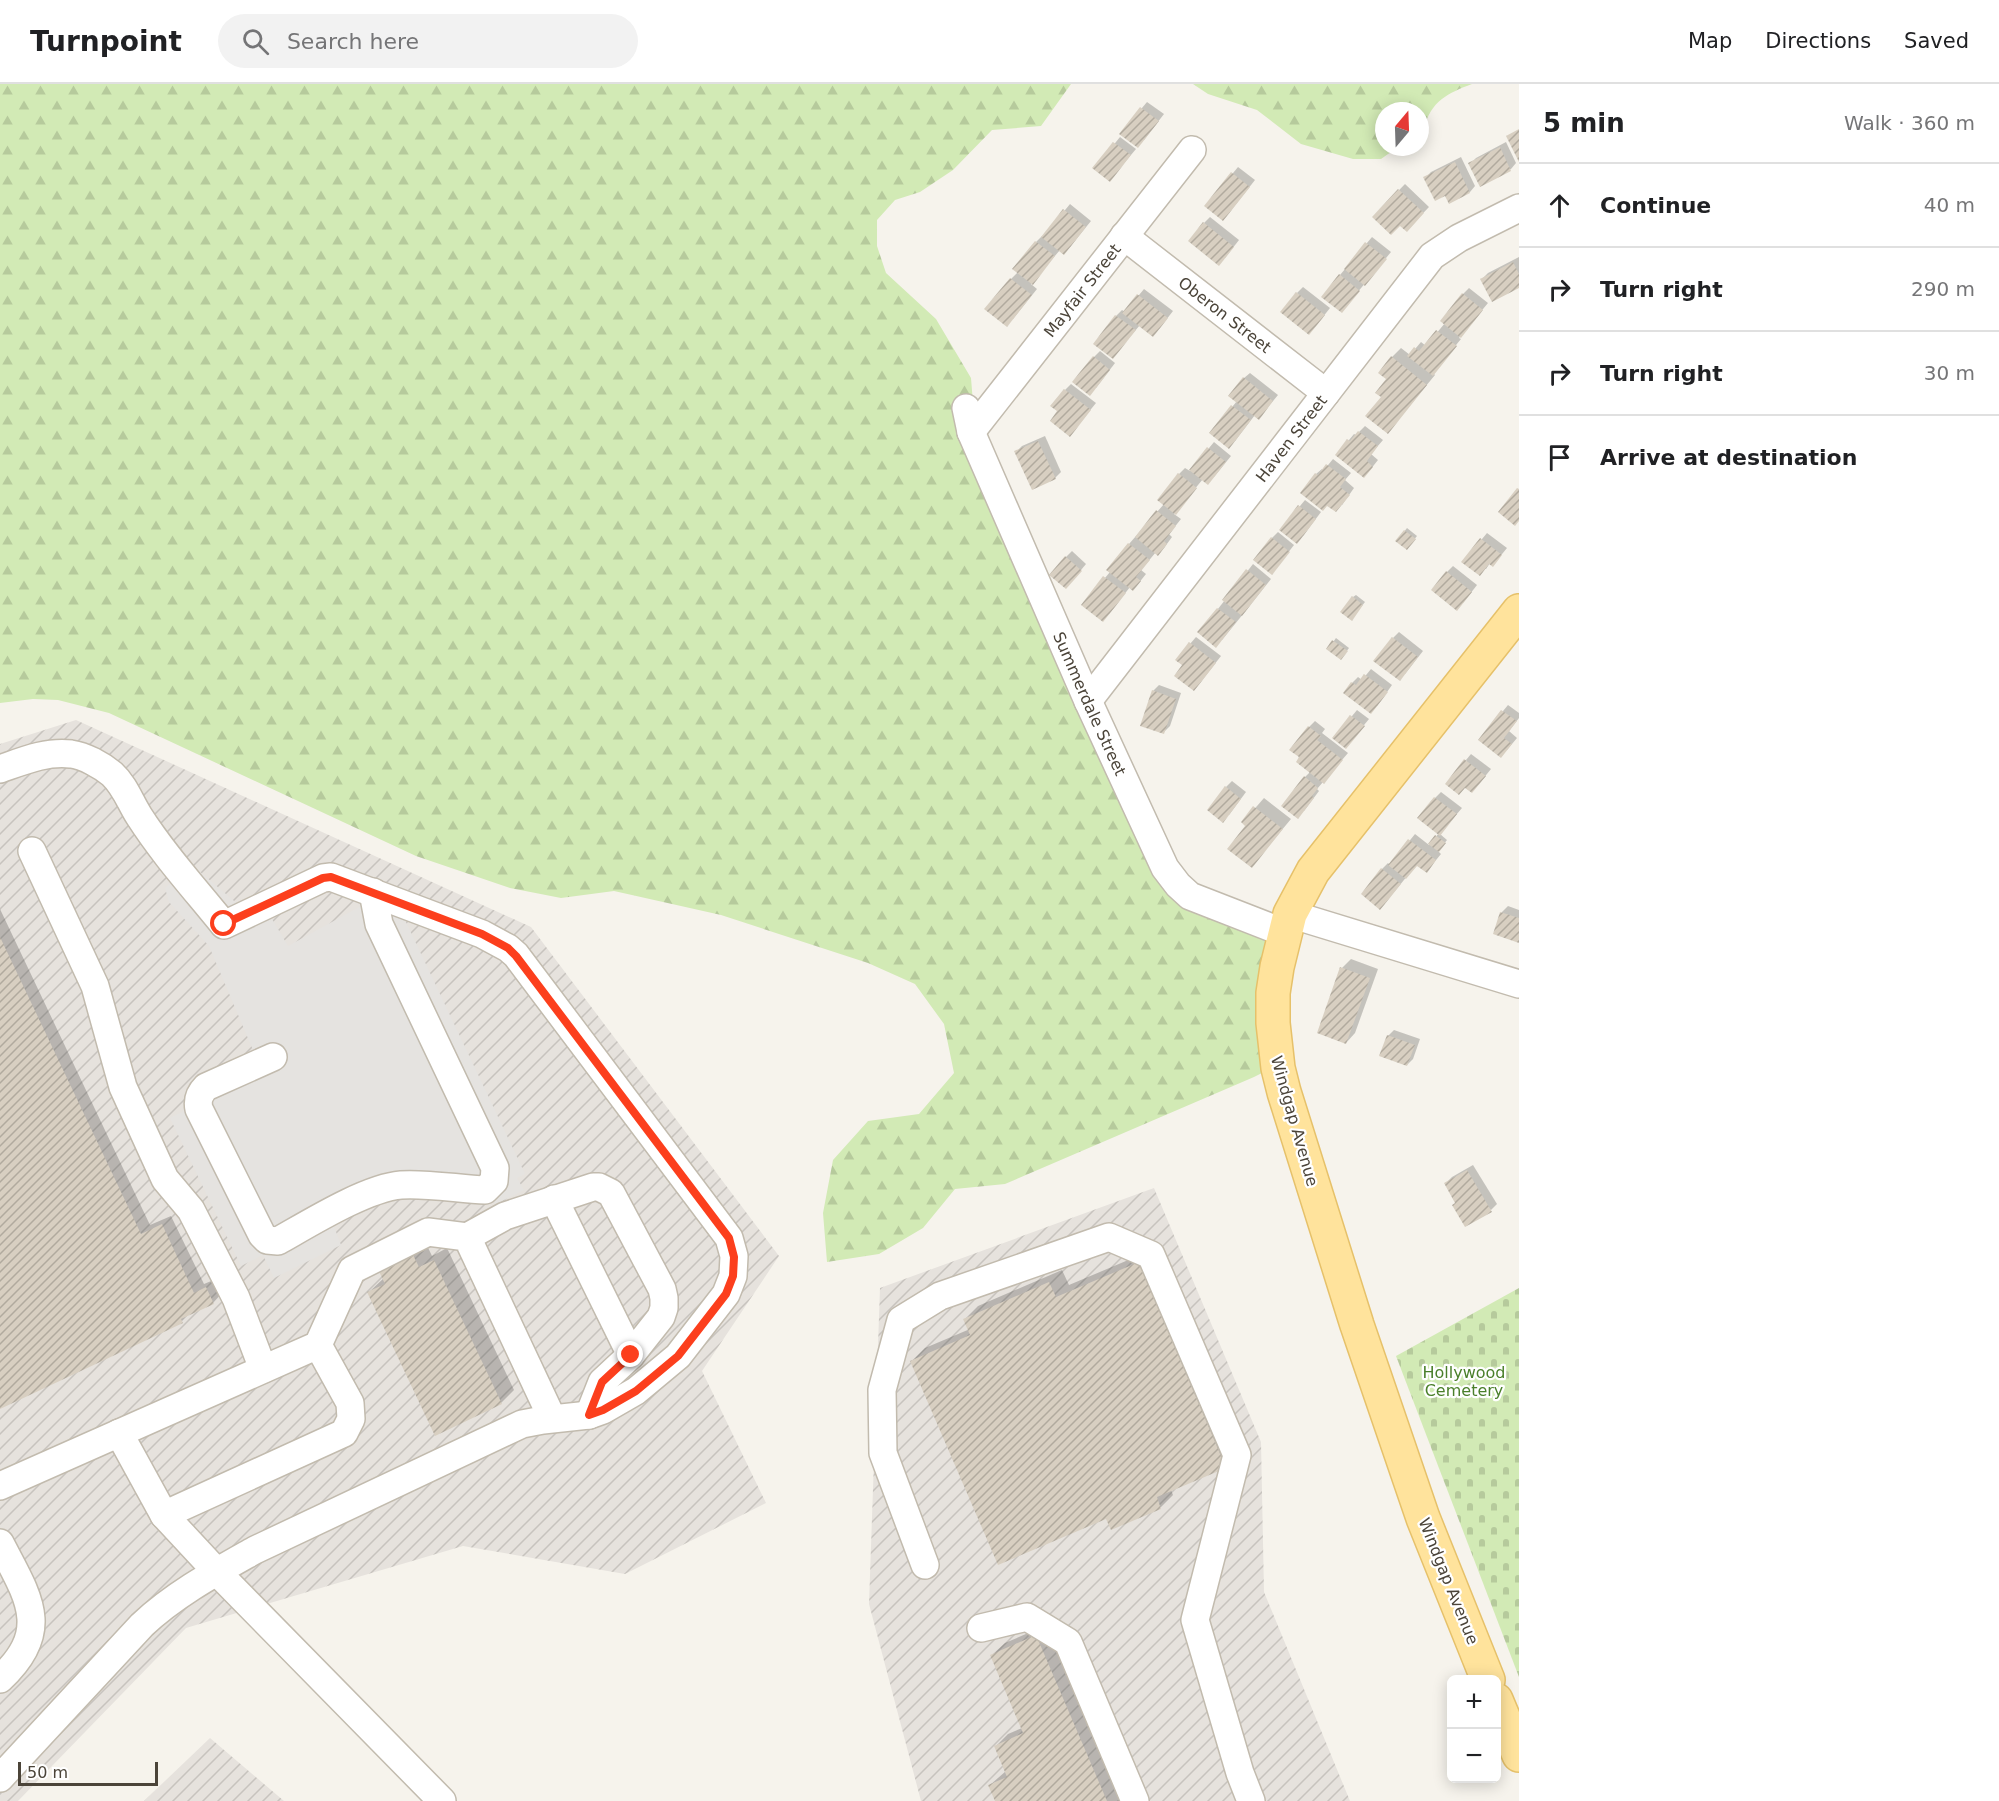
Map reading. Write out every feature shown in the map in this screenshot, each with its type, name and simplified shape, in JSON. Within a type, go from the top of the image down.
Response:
[{"type":"main road","name":"Windgap Avenue","points":[[1486,1675],[1423,1518],[1357,1325],[1284,1092],[1274,1045],[1273,1023],[1274,993],[1287,924],[1313,871],[1519,611]]},
{"type":"main road","points":[[1501,1710],[1519,1755]]},
{"type":"street","name":"Mayfair Street","points":[[968,420],[1124,236],[1192,150]]},
{"type":"street","name":"Haven Street","points":[[1088,701],[1432,256],[1460,238],[1519,208]]},
{"type":"street","name":"Oberon Street","points":[[1124,236],[1326,393]]},
{"type":"street","name":"Summerdale Street","points":[[968,420],[1088,701],[1165,868],[1178,885],[1190,896],[1287,924],[1519,984]]},
{"type":"street","points":[[0,769],[47,754],[72,754],[92,761],[111,773],[124,787],[139,816],[177,867],[224,924],[327,877],[482,934],[508,948],[729,1238],[734,1257],[733,1276],[726,1294],[678,1356],[636,1391],[603,1410],[589,1415],[522,1424],[255,1550],[217,1572],[162,1606],[142,1624],[0,1778]]},
{"type":"street","points":[[32,851],[95,986],[123,1087],[165,1179],[191,1210],[236,1298],[263,1369]]},
{"type":"street","points":[[273,1057],[206,1087],[201,1091],[198,1103],[199,1109],[267,1240],[278,1241],[343,1206],[382,1189],[402,1185],[485,1190],[494,1181],[495,1168],[379,924],[373,892]]},
{"type":"street","points":[[0,1486],[318,1345],[352,1270],[428,1232],[467,1237],[505,1216],[593,1187],[610,1193],[662,1289],[664,1308],[660,1317],[631,1355],[602,1382],[589,1415]]},
{"type":"street","points":[[554,1199],[631,1355]]},
{"type":"street","points":[[467,1237],[552,1419]]},
{"type":"street","points":[[925,1565],[883,1453],[882,1390],[901,1320],[940,1296],[1108,1237],[1151,1255],[1238,1455],[1195,1620],[1240,1773],[1251,1801]]},
{"type":"street","points":[[164,1515],[344,1433],[351,1419],[350,1402],[318,1345]]},
{"type":"street","points":[[119,1433],[164,1515],[442,1801]]},
{"type":"street","points":[[0,1543],[26,1592],[31,1611],[30,1630],[25,1649],[15,1665],[0,1679]]},
{"type":"street","points":[[981,1628],[1026,1617],[1068,1642],[1135,1801]]},
{"type":"shaded area","points":[[76,720],[531,927],[779,1256],[702,1371],[766,1503],[625,1574],[463,1546],[186,1628],[18,1801],[0,1801],[0,744]]},
{"type":"shaded area","points":[[192,865],[240,906],[259,897],[288,946],[363,905],[405,920],[525,1174],[517,1178],[524,1190],[498,1203],[402,1193],[333,1224],[341,1245],[274,1278],[263,1255],[241,1266],[170,1118],[237,1084],[261,1069],[209,946],[169,902],[165,888]]},
{"type":"shaded area","points":[[1154,1188],[1261,1442],[1264,1592],[1350,1801],[921,1801],[869,1604],[880,1288]]},
{"type":"shaded area","points":[[210,1738],[284,1801],[144,1801]]},
{"type":"green space","points":[[0,84],[1071,84],[1041,126],[992,130],[953,170],[920,192],[895,200],[877,220],[877,246],[886,273],[936,319],[971,378],[973,403],[1158,868],[1277,937],[1270,1069],[1005,1184],[955,1189],[923,1228],[879,1254],[827,1262],[823,1213],[833,1160],[868,1121],[919,1114],[954,1073],[944,1024],[915,984],[868,963],[721,915],[614,891],[561,898],[510,888],[416,856],[109,713],[58,700],[33,699],[0,703]]},
{"type":"green space","points":[[1193,84],[1472,84],[1442,99],[1429,115],[1429,102],[1375,102],[1375,156],[1385,156],[1381,159],[1353,159],[1301,144],[1257,110],[1208,94]]},
{"type":"green space","name":"Hollywood Cemetery","points":[[1519,1288],[1519,1677],[1396,1356]]},
{"type":"building","points":[[1140,107],[1159,121],[1138,148],[1119,134]]},
{"type":"building","points":[[1519,129],[1519,162],[1506,136]]},
{"type":"building","points":[[1113,142],[1131,155],[1110,182],[1092,168]]},
{"type":"building","points":[[1500,147],[1511,171],[1480,187],[1468,163]]},
{"type":"building","points":[[1455,162],[1470,193],[1449,204],[1445,196],[1435,201],[1423,177]]},
{"type":"building","points":[[1231,172],[1250,187],[1223,221],[1204,206]]},
{"type":"building","points":[[1398,189],[1424,213],[1407,232],[1400,226],[1391,235],[1372,217]]},
{"type":"building","points":[[1063,209],[1086,227],[1064,255],[1041,237]]},
{"type":"building","points":[[1203,222],[1234,247],[1219,266],[1188,241]]},
{"type":"building","points":[[1035,241],[1055,256],[1033,285],[1012,269]]},
{"type":"building","points":[[1365,242],[1387,259],[1365,286],[1344,269]]},
{"type":"building","points":[[1513,262],[1519,274],[1519,288],[1492,302],[1480,279]]},
{"type":"building","points":[[1339,274],[1360,291],[1342,313],[1321,297]]},
{"type":"building","points":[[1010,278],[1032,295],[1007,327],[984,309]]},
{"type":"building","points":[[1296,292],[1325,315],[1309,335],[1280,312]]},
{"type":"building","points":[[1462,293],[1483,310],[1461,338],[1440,321]]},
{"type":"building","points":[[1137,294],[1168,318],[1153,337],[1122,313]]},
{"type":"building","points":[[1115,315],[1136,330],[1113,359],[1093,344]]},
{"type":"building","points":[[1436,330],[1457,346],[1433,376],[1407,356],[1414,347],[1419,351]]},
{"type":"building","points":[[1093,356],[1110,370],[1090,396],[1072,382]]},
{"type":"building","points":[[1391,356],[1427,385],[1388,434],[1365,416],[1381,397],[1375,393],[1386,379],[1378,373]]},
{"type":"building","points":[[1243,377],[1273,401],[1259,420],[1228,396]]},
{"type":"building","points":[[1064,389],[1091,410],[1070,437],[1050,421],[1057,411],[1050,406]]},
{"type":"building","points":[[1231,405],[1251,420],[1229,449],[1209,433]]},
{"type":"building","points":[[1358,431],[1378,446],[1367,461],[1373,467],[1364,478],[1335,455],[1347,439],[1350,441]]},
{"type":"building","points":[[1038,441],[1056,479],[1032,490],[1014,451]]},
{"type":"building","points":[[1207,447],[1226,462],[1208,485],[1189,470]]},
{"type":"building","points":[[1326,464],[1346,479],[1340,487],[1350,495],[1336,512],[1327,506],[1323,511],[1300,493],[1315,473],[1318,475]]},
{"type":"building","points":[[1178,473],[1197,488],[1176,515],[1157,500]]},
{"type":"building","points":[[1517,488],[1519,489],[1519,521],[1515,526],[1498,512]]},
{"type":"building","points":[[1298,505],[1316,519],[1297,544],[1279,530]]},
{"type":"building","points":[[1156,510],[1176,526],[1164,541],[1167,544],[1158,556],[1135,537]]},
{"type":"building","points":[[1404,530],[1416,539],[1407,550],[1395,541]]},
{"type":"building","points":[[1271,537],[1290,552],[1272,575],[1253,560]]},
{"type":"building","points":[[1480,538],[1502,555],[1493,567],[1489,564],[1480,576],[1461,562]]},
{"type":"building","points":[[1128,543],[1150,560],[1136,577],[1141,581],[1133,591],[1106,570]]},
{"type":"building","points":[[1065,556],[1082,571],[1066,589],[1049,575]]},
{"type":"building","points":[[1246,569],[1266,585],[1242,616],[1222,600]]},
{"type":"building","points":[[1446,571],[1472,592],[1457,611],[1431,590]]},
{"type":"building","points":[[1103,576],[1126,593],[1103,622],[1081,605]]},
{"type":"building","points":[[1352,596],[1363,605],[1352,621],[1340,612]]},
{"type":"building","points":[[1217,608],[1236,622],[1216,648],[1197,632]]},
{"type":"building","points":[[1392,637],[1418,657],[1400,681],[1373,661]]},
{"type":"building","points":[[1332,640],[1348,651],[1341,660],[1326,649]]},
{"type":"building","points":[[1189,642],[1216,663],[1194,691],[1174,676],[1182,665],[1175,660]]},
{"type":"building","points":[[1364,674],[1388,692],[1371,714],[1343,693],[1351,682],[1356,685]]},
{"type":"building","points":[[1152,690],[1176,699],[1164,734],[1140,726]]},
{"type":"building","points":[[1501,710],[1517,721],[1504,738],[1512,744],[1501,758],[1478,740]]},
{"type":"building","points":[[1350,715],[1365,726],[1346,749],[1332,738]]},
{"type":"building","points":[[1308,726],[1321,736],[1317,740],[1343,760],[1324,784],[1296,762],[1299,757],[1289,750]]},
{"type":"building","points":[[1464,759],[1486,776],[1472,793],[1465,788],[1459,795],[1445,784]]},
{"type":"building","points":[[1304,776],[1318,788],[1312,796],[1314,798],[1298,819],[1281,806]]},
{"type":"building","points":[[1225,786],[1241,799],[1223,823],[1207,810]]},
{"type":"building","points":[[1434,797],[1457,814],[1440,836],[1417,818]]},
{"type":"building","points":[[1253,806],[1283,829],[1252,868],[1227,849],[1245,826],[1241,822]]},
{"type":"building","points":[[1435,835],[1446,843],[1439,852],[1428,844]]},
{"type":"building","points":[[1408,839],[1436,860],[1427,873],[1417,866],[1406,879],[1388,865]]},
{"type":"building","points":[[1381,868],[1401,884],[1380,910],[1361,894]]},
{"type":"building","points":[[1500,912],[1519,918],[1519,943],[1493,934]]},
{"type":"building","points":[[0,937],[141,1234],[162,1224],[194,1293],[206,1287],[214,1304],[181,1319],[183,1323],[0,1409]]},
{"type":"building","points":[[1340,967],[1370,978],[1346,1044],[1317,1033]]},
{"type":"building","points":[[1387,1035],[1415,1045],[1407,1066],[1379,1056]]},
{"type":"building","points":[[1467,1170],[1492,1212],[1465,1227],[1452,1205],[1455,1203],[1444,1183]]},
{"type":"building","points":[[408,1245],[419,1267],[434,1260],[502,1404],[435,1436],[367,1292],[385,1284],[374,1261]]},
{"type":"building","points":[[1139,1262],[1226,1468],[1157,1497],[1161,1509],[1111,1530],[1106,1519],[998,1565],[910,1361],[970,1335],[963,1319],[1049,1282],[1056,1297]]},
{"type":"building","points":[[1036,1635],[1107,1801],[995,1801],[988,1785],[1007,1777],[994,1746],[1023,1733],[990,1655]]},
{"type":"route","points":[[224,924],[323,878],[331,877],[482,934],[508,948],[516,956],[729,1238],[734,1257],[733,1276],[726,1294],[678,1356],[636,1391],[603,1410],[589,1415],[602,1382],[631,1355]]}]
